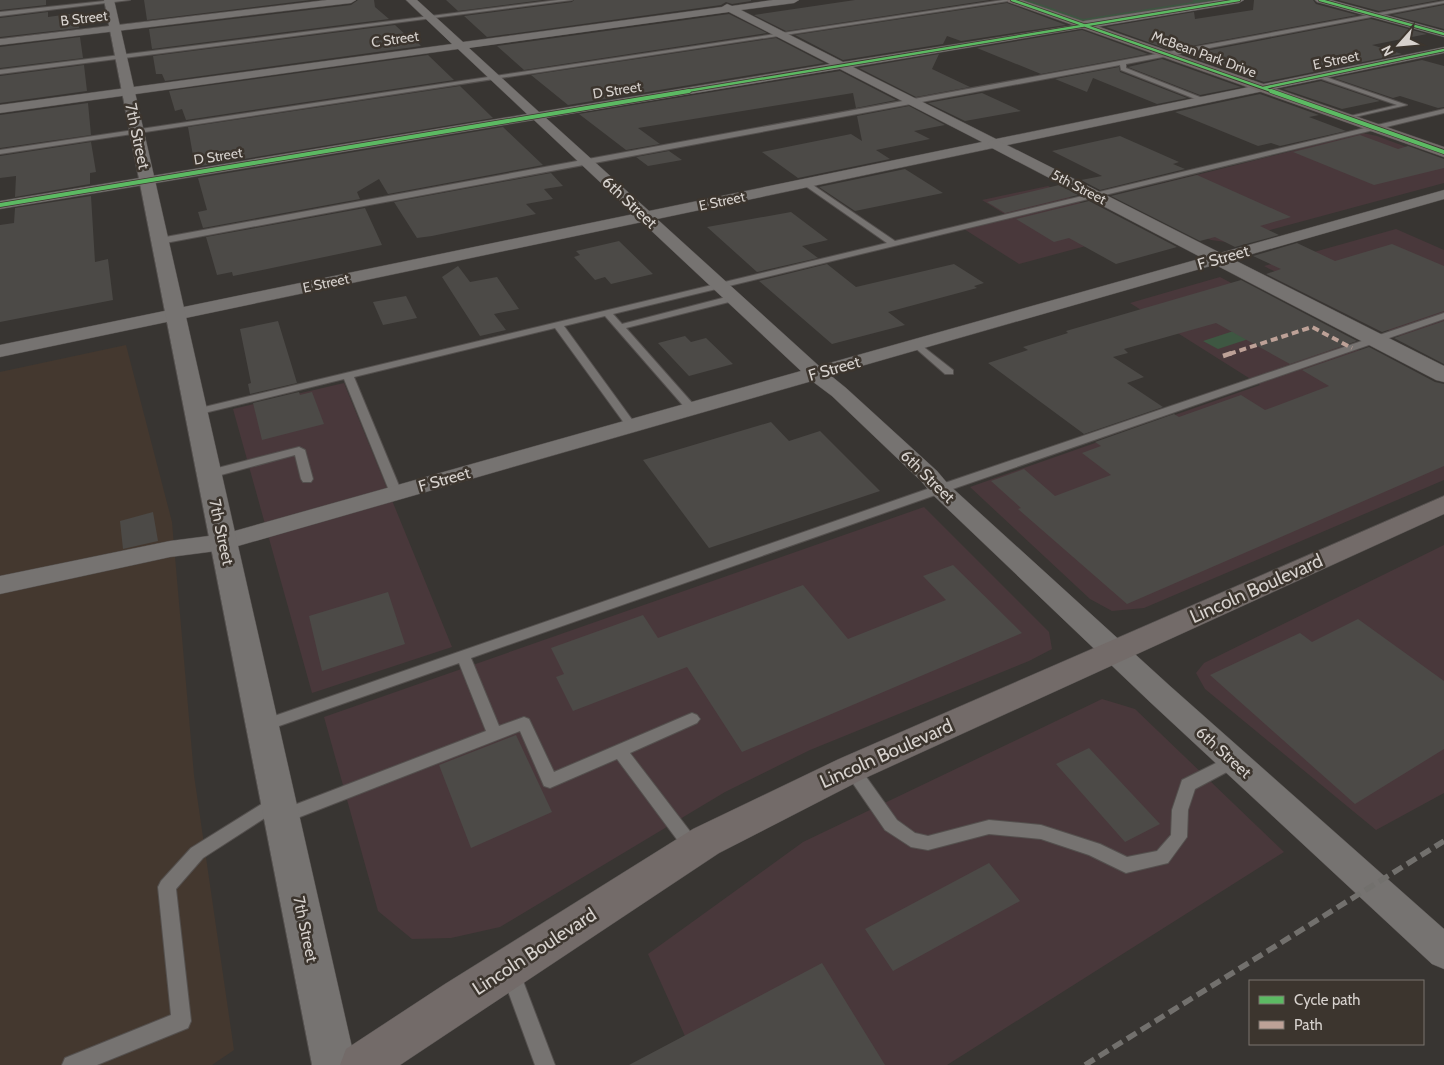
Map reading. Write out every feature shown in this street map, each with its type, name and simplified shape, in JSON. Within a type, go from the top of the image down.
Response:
[{"type":"main road","name":"McBean Park Drive","points":[[1013,0],[1444,152]]},
{"type":"main road","name":"Lincoln Boulevard","points":[[362,1065],[693,848],[851,769],[1444,504]]},
{"type":"street","name":"B Street","points":[[0,42],[115,8],[351,0]]},
{"type":"street","name":"6th Street","points":[[412,0],[815,373],[839,392],[940,489],[1115,651],[1444,952]]},
{"type":"street","name":"5th Street","points":[[714,0],[1444,375]]},
{"type":"street","name":"C Street","points":[[0,109],[794,0]]},
{"type":"street","name":"D Street","points":[[0,205],[1239,0]]},
{"type":"street","points":[[1320,0],[1444,34]]},
{"type":"street","name":"7th Street","points":[[115,8],[121,57],[136,131],[334,1065]]},
{"type":"street","name":"E Street","points":[[0,351],[1444,50]]},
{"type":"street","name":"F Street","points":[[0,585],[170,549],[224,542],[1444,194]]},
{"type":"lane","points":[[0,72],[570,0]]},
{"type":"lane","points":[[0,152],[1013,0]]},
{"type":"lane","points":[[160,241],[1378,16],[1444,2]]},
{"type":"lane","points":[[0,14],[115,8]]},
{"type":"lane","points":[[1123,62],[1123,69],[1203,100]]},
{"type":"lane","points":[[1318,76],[1431,114]]},
{"type":"lane","points":[[1348,118],[1404,105]]},
{"type":"lane","points":[[620,327],[727,292],[894,244],[1444,111]]},
{"type":"lane","points":[[808,183],[894,244]]},
{"type":"lane","points":[[196,412],[608,313],[727,292]]},
{"type":"lane","points":[[608,313],[691,408]]},
{"type":"lane","points":[[262,726],[940,489],[1444,316]]},
{"type":"lane","points":[[558,325],[631,426]]},
{"type":"lane","points":[[916,344],[949,372]]},
{"type":"lane","points":[[348,376],[396,492]]},
{"type":"lane","points":[[210,474],[299,450],[307,479]]},
{"type":"lane","points":[[463,656],[495,735]]},
{"type":"lane","points":[[72,1065],[95,1059],[181,1021],[167,887],[198,853],[280,809],[524,724],[550,781],[692,719]]},
{"type":"lane","points":[[619,750],[693,848]]},
{"type":"lane","points":[[851,769],[891,825],[911,840],[928,843],[989,827],[1041,832],[1094,849],[1126,865],[1162,858],[1178,837],[1180,810],[1188,785],[1234,760]]},
{"type":"lane","points":[[508,968],[545,1065]]},
{"type":"shaded area","points":[[1363,133],[1377,136],[1444,161],[1444,183],[1226,242],[1211,240],[1121,194]]},
{"type":"shaded area","points":[[1048,186],[1138,232],[1019,264],[964,229],[1011,218],[982,200]]},
{"type":"shaded area","points":[[1396,229],[1444,250],[1444,359],[1264,266]]},
{"type":"shaded area","points":[[1220,277],[1444,395],[1444,480],[1144,608],[1112,611],[1090,599],[970,487],[1260,385],[1130,303]]},
{"type":"shaded area","points":[[126,345],[172,522],[194,775],[234,1050],[212,1065],[0,1065],[0,372]]},
{"type":"shaded area","points":[[344,383],[452,647],[312,693],[233,409]]},
{"type":"shaded area","points":[[924,507],[1049,632],[1052,649],[1029,661],[810,750],[725,792],[500,927],[451,938],[412,939],[378,911],[324,717]]},
{"type":"shaded area","points":[[1444,545],[1444,793],[1376,830],[1205,689],[1196,673],[1204,663]]},
{"type":"shaded area","points":[[1102,699],[1135,709],[1284,852],[947,1065],[698,1065],[648,954],[803,842]]},
{"type":"green space","points":[[1021,0],[1232,0],[1087,24]]},
{"type":"green space","points":[[1267,320],[1282,328],[1218,349],[1203,341]]},
{"type":"building","points":[[0,0],[46,0],[46,5],[0,10]]},
{"type":"building","points":[[144,0],[311,0],[147,20]]},
{"type":"building","points":[[358,0],[374,0],[375,7],[389,19],[152,49],[149,29],[351,5]]},
{"type":"building","points":[[446,0],[543,0],[458,11]]},
{"type":"building","points":[[574,0],[751,1],[732,4],[726,2],[721,5],[487,37],[464,16],[572,2]]},
{"type":"building","points":[[855,0],[990,0],[786,31],[754,15]]},
{"type":"building","points":[[1028,0],[1193,0],[1193,2],[1083,19]]},
{"type":"building","points":[[1254,0],[1313,0],[1316,4],[1357,15],[1170,50],[1106,27],[1194,12],[1195,19],[1253,10]]},
{"type":"building","points":[[1338,0],[1439,0],[1379,11]]},
{"type":"building","points":[[1007,3],[1066,25],[961,41],[947,36],[943,44],[843,60],[795,35]]},
{"type":"building","points":[[1444,5],[1444,29],[1392,15]]},
{"type":"building","points":[[48,12],[48,17],[77,13],[79,28],[0,37],[0,18]]},
{"type":"building","points":[[729,14],[767,33],[524,70],[497,46]]},
{"type":"building","points":[[1371,19],[1427,34],[1372,45],[1402,54],[1264,82],[1185,55]]},
{"type":"building","points":[[395,25],[408,37],[412,36],[421,46],[165,81],[162,74],[156,74],[153,56]]},
{"type":"building","points":[[1082,30],[1148,54],[1041,74],[977,48]]},
{"type":"building","points":[[80,37],[83,58],[0,68],[0,47]]},
{"type":"building","points":[[776,38],[824,63],[568,105],[531,75]]},
{"type":"building","points":[[939,54],[932,69],[970,87],[916,97],[859,68]]},
{"type":"building","points":[[428,55],[454,80],[186,120],[182,109],[175,111],[169,91]]},
{"type":"building","points":[[1162,59],[1241,87],[1200,95],[1128,67]]},
{"type":"building","points":[[1422,60],[1444,66],[1444,107],[1438,108],[1400,96],[1393,98],[1334,78]]},
{"type":"building","points":[[84,65],[87,91],[0,103],[0,76]]},
{"type":"building","points":[[1119,67],[1120,72],[1187,98],[1157,104],[1093,78],[1087,92],[1055,79]]},
{"type":"building","points":[[840,71],[896,100],[856,108],[853,93],[638,128],[660,144],[626,150],[579,114]]},
{"type":"building","points":[[1321,81],[1380,101],[1342,109],[1283,89]]},
{"type":"building","points":[[460,86],[493,118],[195,167],[188,127]]},
{"type":"building","points":[[982,93],[1021,111],[965,121],[928,103]]},
{"type":"building","points":[[1260,94],[1319,115],[1309,117],[1346,131],[1280,146],[1271,143],[1258,146],[1175,112]]},
{"type":"building","points":[[88,103],[91,135],[0,148],[0,115]]},
{"type":"building","points":[[909,106],[945,125],[914,131],[930,139],[876,150],[890,159],[798,178],[762,152],[851,134],[862,141],[857,116]]},
{"type":"building","points":[[503,127],[543,165],[388,194],[379,179],[357,192],[360,199],[203,228],[198,212],[207,210],[198,178]]},
{"type":"building","points":[[1360,135],[1398,149],[1408,146],[1444,159],[1444,168],[1374,185],[1293,152]]},
{"type":"building","points":[[1120,136],[1179,162],[1173,164],[1185,169],[1100,190],[1081,180],[1102,176],[1052,151]]},
{"type":"building","points":[[91,142],[96,172],[90,173],[90,184],[15,197],[16,176],[0,178],[0,156]]},
{"type":"building","points":[[669,151],[682,160],[648,166],[636,157]]},
{"type":"building","points":[[905,169],[943,193],[855,211],[819,187]]},
{"type":"building","points":[[551,173],[563,186],[544,189],[553,199],[526,204],[536,214],[432,236],[417,238],[394,202]]},
{"type":"building","points":[[1197,175],[1291,217],[1260,226],[1279,235],[1235,247],[1215,237],[1200,241],[1111,196]]},
{"type":"building","points":[[1059,185],[1078,195],[1005,213],[987,202]]},
{"type":"building","points":[[91,196],[95,262],[108,259],[113,300],[0,322],[0,225],[14,223],[15,208]]},
{"type":"building","points":[[1089,201],[1177,247],[1116,264],[1069,238],[1054,242],[1016,219]]},
{"type":"building","points":[[365,208],[382,245],[233,276],[232,272],[217,275],[206,237]]},
{"type":"building","points":[[791,212],[828,240],[802,246],[818,258],[757,272],[707,227]]},
{"type":"building","points":[[619,241],[653,274],[611,284],[605,277],[595,280],[574,257],[580,255],[576,251]]},
{"type":"building","points":[[1297,243],[1335,261],[1392,244],[1444,266],[1444,311],[1382,332],[1266,274],[1281,269],[1253,256]]},
{"type":"building","points":[[827,264],[856,287],[954,264],[984,283],[974,286],[977,288],[888,312],[905,325],[832,344],[759,281]]},
{"type":"building","points":[[458,266],[470,282],[497,277],[519,309],[494,314],[506,330],[480,336],[442,277]]},
{"type":"building","points":[[1241,280],[1357,341],[1290,364],[1216,323],[1124,349],[1128,353],[1113,357],[1144,377],[1127,383],[1163,407],[1084,434],[988,363],[1028,350],[1023,347],[1068,333],[1066,331]]},
{"type":"building","points":[[406,296],[417,318],[383,325],[373,302]]},
{"type":"building","points":[[278,321],[297,383],[250,394],[248,384],[251,383],[240,329]]},
{"type":"building","points":[[1444,321],[1444,364],[1394,338]]},
{"type":"building","points":[[685,336],[691,342],[706,338],[733,364],[689,376],[658,343]]},
{"type":"building","points":[[1369,347],[1435,382],[1444,384],[1444,466],[1127,604],[1018,509],[1021,508],[991,481],[1024,469],[1055,496],[1111,475],[1082,453],[1101,446],[1095,442],[1174,414],[1179,417],[1241,395],[1265,410],[1329,386],[1302,370]]},
{"type":"building","points":[[299,392],[300,395],[312,392],[324,424],[262,440],[253,403]]},
{"type":"building","points":[[771,422],[789,441],[820,431],[880,491],[709,548],[643,460]]},
{"type":"building","points":[[153,512],[158,541],[123,549],[120,521]]},
{"type":"building","points":[[953,565],[1022,633],[742,752],[687,667],[573,711],[556,677],[564,674],[551,648],[643,615],[658,638],[803,585],[848,639],[946,600],[923,576]]},
{"type":"building","points":[[388,592],[405,644],[322,671],[309,616]]},
{"type":"building","points":[[1358,619],[1444,681],[1444,749],[1355,804],[1210,675],[1300,633],[1312,642]]},
{"type":"building","points":[[516,735],[552,812],[471,848],[439,765]]},
{"type":"building","points":[[1089,748],[1160,824],[1125,842],[1056,764]]},
{"type":"building","points":[[989,863],[1020,901],[893,971],[865,929]]},
{"type":"building","points":[[822,963],[885,1065],[629,1065]]},
{"type":"railway","points":[[1085,1065],[1444,841]]},
{"type":"marked path","points":[[1223,356],[1312,327],[1352,348]]},
{"type":"cycle path","points":[[1012,0],[1444,152]]},
{"type":"cycle path","points":[[0,205],[1239,0]]},
{"type":"cycle path","points":[[1320,0],[1444,34]]},
{"type":"cycle path","points":[[1263,88],[1444,50]]}]
